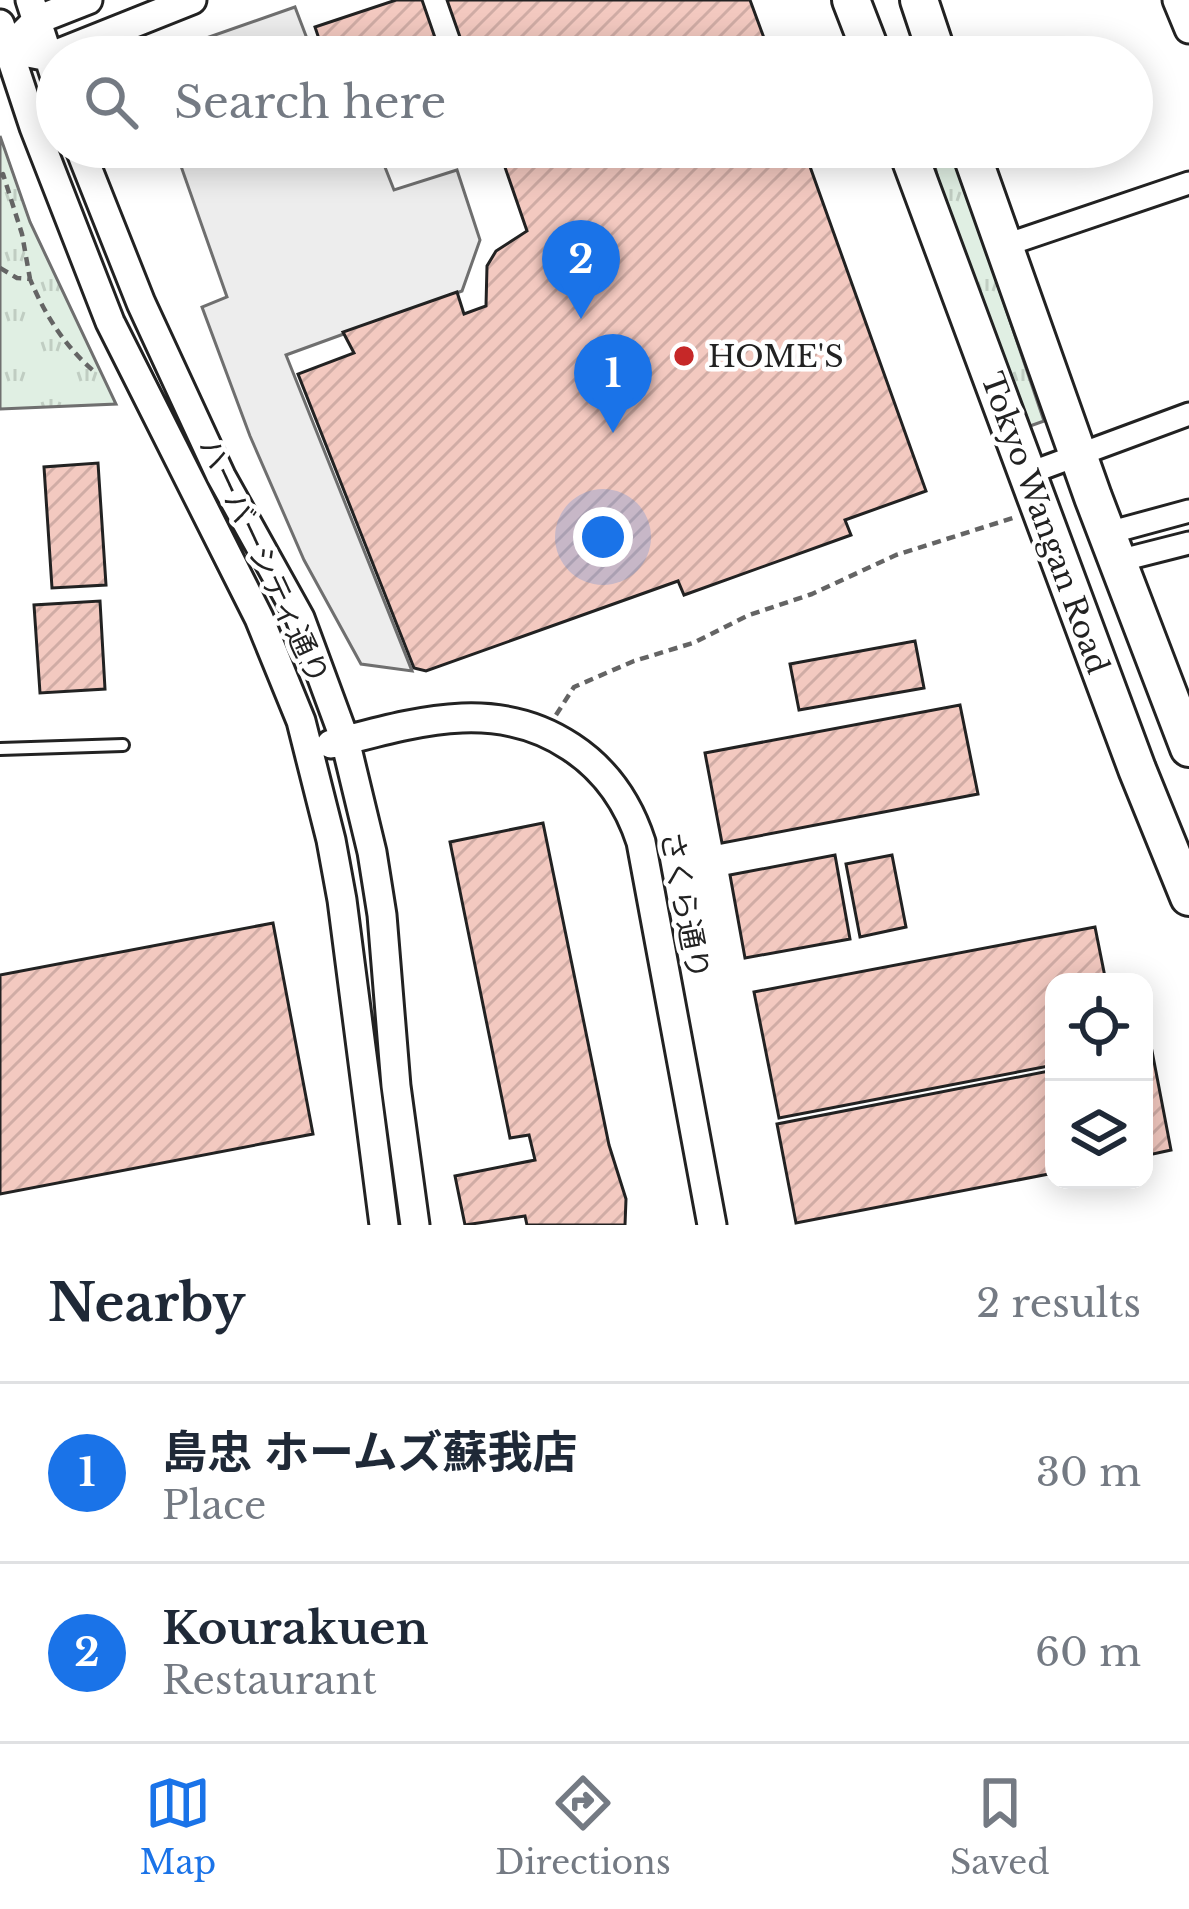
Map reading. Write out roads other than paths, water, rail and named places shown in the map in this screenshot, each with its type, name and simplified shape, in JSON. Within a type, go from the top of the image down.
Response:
[{"type":"highway","points":[[851,0],[865,36]]},
{"type":"highway","points":[[920,0],[931,36]]},
{"type":"highway","name":"Tokyo Wangan Road","points":[[914,168],[1189,897]]},
{"type":"highway","name":"Tokyo Wangan Road","points":[[976,168],[1189,748]]},
{"type":"street","points":[[36,58],[4,36],[33,10],[88,0]]},
{"type":"street","points":[[121,36],[192,0]]},
{"type":"street","points":[[1177,0],[1189,29]]},
{"type":"street","name":"ハーバーシティ通り","points":[[4,36],[36,122]]},
{"type":"street","name":"ハーバーシティ通り","points":[[53,168],[110,322],[260,619],[296,706],[342,900],[384,1225]]},
{"type":"street","name":"ハーバーシティ通り","points":[[87,168],[141,303],[221,476],[300,618],[345,740],[382,915],[396,1086],[415,1225]]},
{"type":"street","points":[[1003,246],[1189,183]]},
{"type":"street","points":[[1028,474],[1189,414]]},
{"type":"street","points":[[1113,547],[1189,511]]},
{"type":"street","points":[[1113,547],[1189,543]]},
{"type":"street","name":"さくら通り","points":[[309,749],[464,716],[517,720],[561,740],[609,780],[641,842],[712,1225]]},
{"type":"lane","points":[[0,749],[123,745]]},
{"type":"place","name":"Kourakuen","points":[[581,319]]},
{"type":"place","name":"HOME'S","points":[[684,356]]},
{"type":"place","name":"島忠 ホームズ蘇我店","points":[[613,433]]}]
